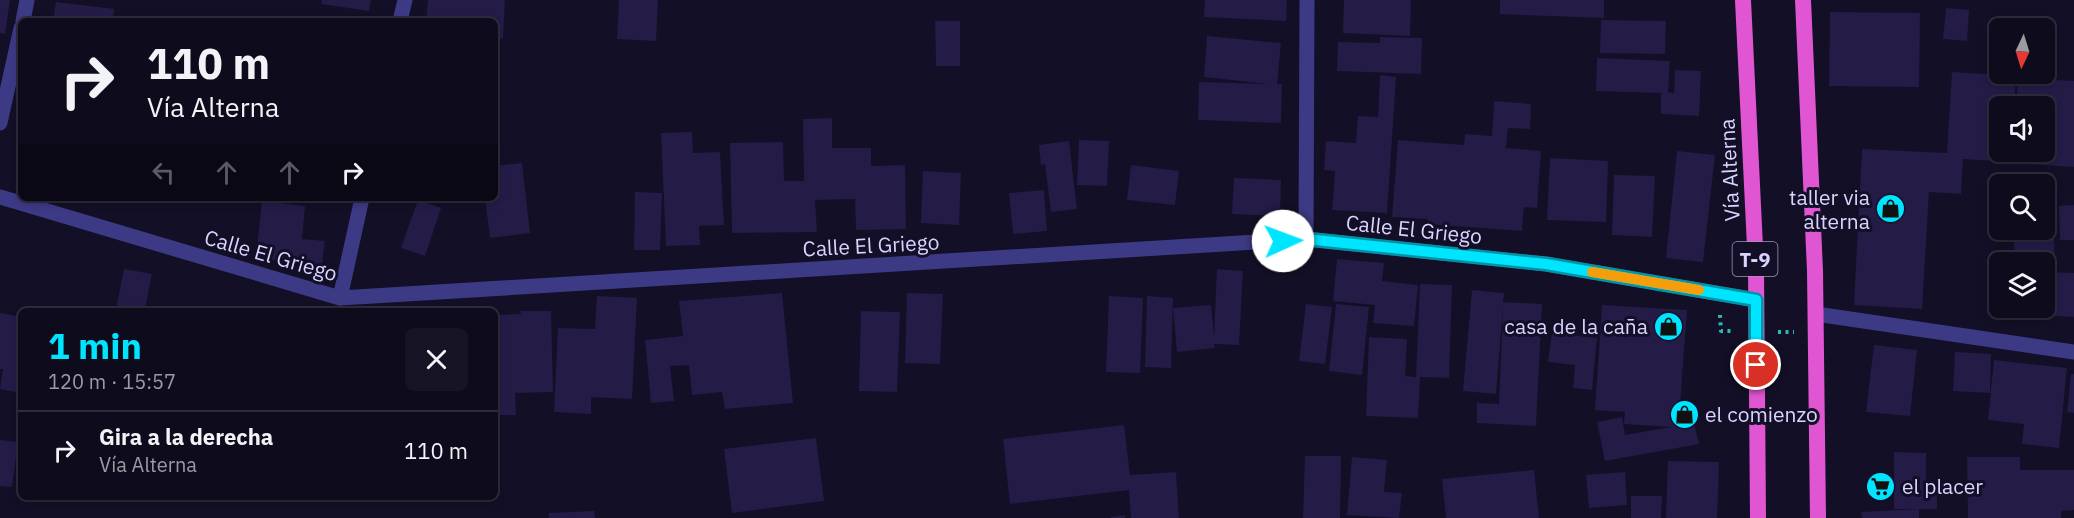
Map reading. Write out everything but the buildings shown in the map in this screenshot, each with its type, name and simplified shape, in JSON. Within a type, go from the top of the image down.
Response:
[{"type":"highway","name":"Vía Alterna","points":[[1743,0],[1756,300],[1758,518]]},
{"type":"highway","points":[[1803,0],[1816,314],[1818,518]]},
{"type":"street","points":[[24,18],[27,0]]},
{"type":"street","points":[[401,18],[405,0]]},
{"type":"street","points":[[1306,239],[1307,0]]},
{"type":"street","points":[[0,123],[18,42]]},
{"type":"street","name":"Calle El Griego","points":[[0,197],[340,298],[1306,239],[1546,264],[1756,300]]},
{"type":"street","points":[[340,298],[361,201]]},
{"type":"street","points":[[1816,314],[2074,352]]},
{"type":"slow traffic","points":[[1592,272],[1699,290]]},
{"type":"place","name":"taller via alterna","points":[[1891,209]]},
{"type":"place","name":"casa de la caña","points":[[1669,326]]},
{"type":"place","name":"el comienzo","points":[[1684,414]]},
{"type":"place","name":"el placer","points":[[1881,486]]},
{"type":"route","points":[[1283,241],[1306,239],[1546,264],[1756,300],[1756,365]]}]
